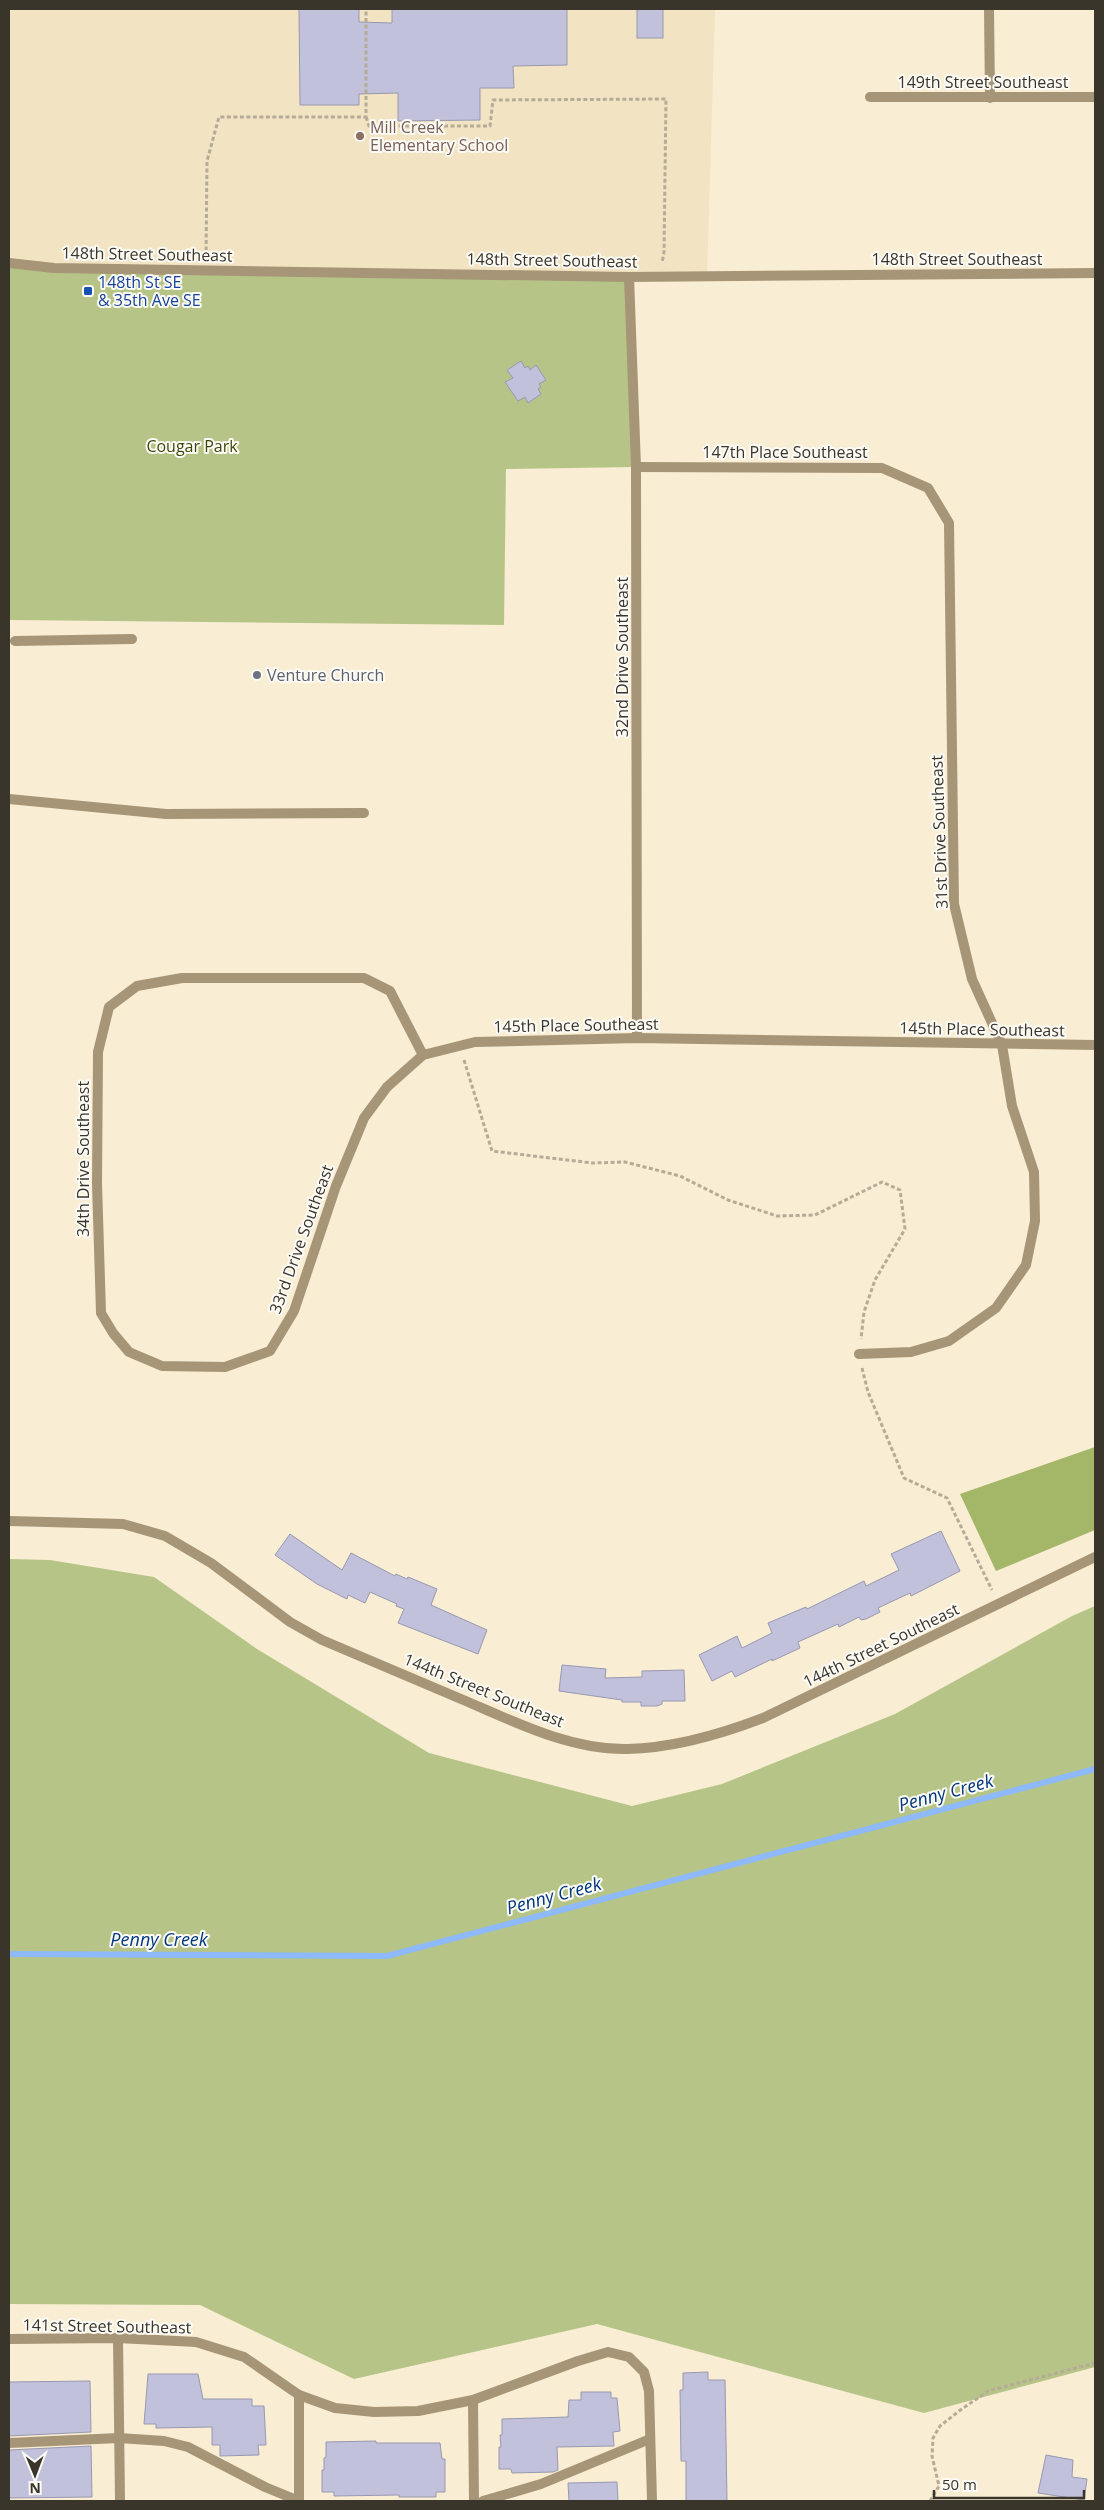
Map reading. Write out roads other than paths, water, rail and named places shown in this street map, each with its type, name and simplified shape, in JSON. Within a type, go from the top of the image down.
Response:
[{"type":"street","points":[[989,9],[990,98]]},
{"type":"street","name":"149th Street Southeast","points":[[870,97],[1095,97]]},
{"type":"street","name":"148th Street Southeast","points":[[9,263],[54,268],[629,277],[1095,273]]},
{"type":"street","name":"32nd Drive Southeast","points":[[629,277],[636,467],[637,1038]]},
{"type":"street","name":"147th Place Southeast","points":[[636,467],[882,468],[928,488]]},
{"type":"street","name":"31st Drive Southeast","points":[[859,1354],[911,1352],[949,1341],[996,1308],[1026,1265],[1035,1221],[1034,1172],[1012,1106],[1002,1045],[972,979],[954,904],[949,523],[928,488]]},
{"type":"street","points":[[15,641],[132,639]]},
{"type":"street","points":[[9,799],[166,814],[364,813]]},
{"type":"street","name":"34th Drive Southeast","points":[[101,1312],[97,1184],[98,1052],[109,1007],[137,986],[182,978],[364,978],[390,991],[423,1055]]},
{"type":"street","name":"145th Place Southeast","points":[[423,1055],[475,1042],[637,1038],[1095,1045]]},
{"type":"street","name":"33rd Drive Southeast","points":[[101,1312],[113,1333],[129,1352],[162,1366],[226,1367],[270,1351],[294,1310],[336,1186],[364,1118],[386,1087],[423,1055]]},
{"type":"street","name":"144th Street Southeast","points":[[9,1521],[123,1524],[165,1536],[211,1563],[290,1622],[322,1640],[545,1734],[586,1744],[626,1749],[671,1745],[730,1731],[771,1714],[1095,1557]]},
{"type":"street","points":[[118,2338],[120,2501]]},
{"type":"street","name":"141st Street Southeast","points":[[9,2339],[118,2338],[196,2342],[244,2357],[298,2395],[336,2408],[374,2412],[418,2411],[473,2400],[578,2361],[608,2352],[629,2357],[644,2372],[649,2391],[650,2439]]},
{"type":"street","points":[[9,2443],[119,2438],[164,2441],[188,2447],[265,2487],[299,2501],[298,2395]]},
{"type":"street","points":[[473,2400],[474,2501]]},
{"type":"street","points":[[483,2501],[541,2484],[650,2439],[652,2501]]},
{"type":"waterway","name":"Penny Creek","points":[[9,1954],[387,1956],[1095,1769]]},
{"type":"place","name":"Mill Creek Elementary School","points":[[360,136]]},
{"type":"place","name":"148th St SE & 35th Ave SE","points":[[88,291]]},
{"type":"place","name":"Venture Church","points":[[257,675]]},
{"type":"park label","name":"Cougar Park","points":[[192,446]]}]
